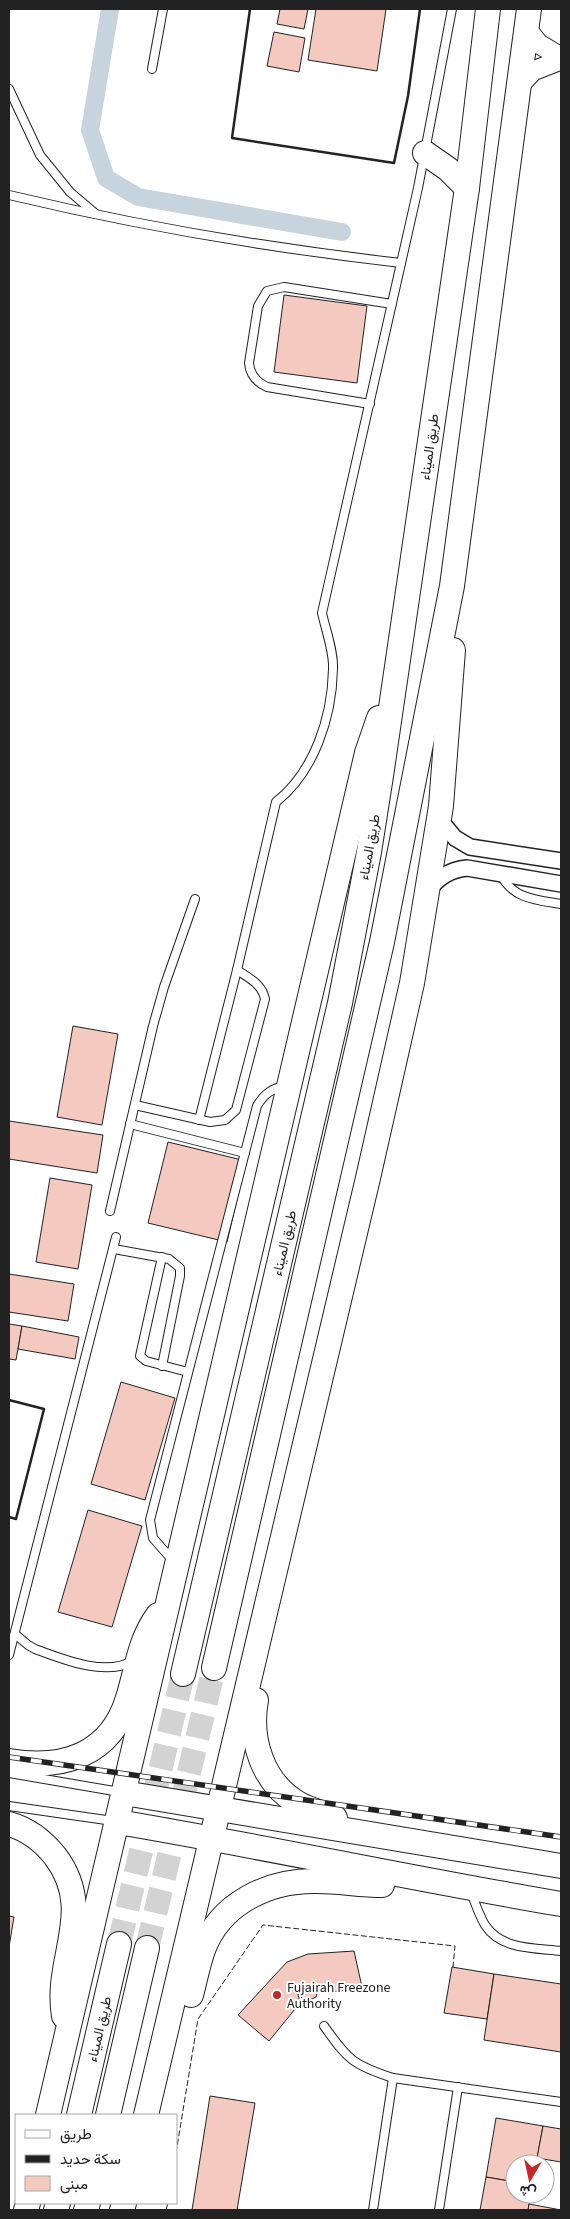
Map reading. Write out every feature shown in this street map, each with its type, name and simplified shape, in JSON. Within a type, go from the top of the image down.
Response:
[{"type":"highway","name":"طريق الميناء","points":[[183,1674],[340,1003],[369,852],[468,188],[488,9]]},
{"type":"highway","name":"طريق الميناء","points":[[214,1668],[382,942],[452,586],[527,18]]},
{"type":"highway","points":[[425,153],[448,169],[468,188]]},
{"type":"highway","points":[[146,2114],[412,984],[439,819],[453,640],[452,586]]},
{"type":"highway","points":[[48,2114],[370,741],[378,719],[391,700]]},
{"type":"highway","points":[[9,1762],[37,1765],[64,1762],[77,1757],[110,1733],[124,1710],[138,1656],[149,1628],[169,1603]]},
{"type":"highway","points":[[263,1619],[266,1640],[253,1714],[253,1728],[255,1741],[264,1766],[278,1787],[298,1804],[380,1837]]},
{"type":"highway","points":[[124,1792],[380,1837],[561,1866]]},
{"type":"highway","points":[[118,1822],[212,1838],[416,1879],[561,1904]]},
{"type":"highway","points":[[9,1824],[28,1832],[50,1850],[66,1874],[72,1889],[75,1918],[62,1993],[68,2032]]},
{"type":"highway","points":[[159,2060],[168,2051],[182,2030],[199,1964],[209,1937],[224,1916],[244,1899],[269,1888],[300,1882],[315,1881],[383,1886],[400,1885],[416,1879]]},
{"type":"highway","name":"طريق الميناء","points":[[79,2114],[119,1944]]},
{"type":"highway","name":"طريق الميناء","points":[[108,2114],[147,1948]]},
{"type":"street","points":[[527,18],[539,44],[561,58]]},
{"type":"street","points":[[517,88],[532,71],[561,58]]},
{"type":"street","points":[[439,819],[455,838],[470,847],[561,861]]},
{"type":"street","points":[[428,890],[441,876],[458,869],[476,868],[561,884]]},
{"type":"lane","points":[[152,69],[163,9]]},
{"type":"lane","points":[[199,1120],[237,970],[276,802],[291,790],[306,768],[316,749],[327,712],[334,668],[322,613],[425,153],[452,9]]},
{"type":"lane","points":[[9,89],[40,155],[70,192],[98,216]]},
{"type":"lane","points":[[9,195],[98,216],[269,246],[401,262]]},
{"type":"lane","points":[[370,404],[267,387],[256,380],[250,369],[250,362],[258,306],[267,291],[284,287],[392,304]]},
{"type":"lane","points":[[500,873],[508,887],[515,893],[523,897],[561,904]]},
{"type":"lane","points":[[110,1211],[164,987],[195,899]]},
{"type":"lane","points":[[135,1105],[199,1120],[218,1122],[225,1120],[236,1110],[265,1004],[262,988],[237,970]]},
{"type":"lane","points":[[177,1566],[153,1538],[150,1520],[260,1100],[271,1090],[289,1085]]},
{"type":"lane","points":[[130,1124],[245,1152]]},
{"type":"lane","points":[[9,1655],[116,1237]]},
{"type":"lane","points":[[114,1249],[162,1258],[177,1264],[181,1272],[162,1366]]},
{"type":"lane","points":[[162,1258],[140,1353],[144,1360],[188,1372]]},
{"type":"lane","points":[[15,1634],[35,1649],[100,1667],[123,1665],[138,1656]]},
{"type":"lane","points":[[9,1773],[124,1792]]},
{"type":"lane","points":[[9,1806],[118,1822]]},
{"type":"lane","points":[[469,1888],[485,1924],[496,1937],[512,1944],[561,1951]]},
{"type":"lane","points":[[324,2026],[351,2061],[369,2070],[393,2078],[561,2102]]},
{"type":"lane","points":[[373,2210],[393,2078]]},
{"type":"lane","points":[[439,2210],[458,2088]]},
{"type":"building","points":[[280,9],[308,9],[304,29],[277,24]]},
{"type":"building","points":[[316,9],[386,9],[377,71],[308,60]]},
{"type":"building","points":[[274,32],[305,38],[299,72],[267,66]]},
{"type":"building","points":[[284,295],[367,306],[357,383],[274,372]]},
{"type":"building","points":[[73,1026],[118,1034],[102,1125],[57,1117]]},
{"type":"building","points":[[9,1121],[103,1135],[97,1173],[9,1159]]},
{"type":"building","points":[[168,1142],[246,1161],[227,1242],[148,1223]]},
{"type":"building","points":[[50,1178],[92,1185],[78,1269],[36,1262]]},
{"type":"building","points":[[9,1274],[74,1284],[68,1321],[9,1312]]},
{"type":"building","points":[[9,1324],[22,1326],[16,1360],[9,1359]]},
{"type":"building","points":[[22,1326],[79,1337],[75,1359],[18,1349]]},
{"type":"building","points":[[121,1382],[175,1398],[145,1500],[91,1484]]},
{"type":"building","points":[[88,1510],[142,1526],[112,1627],[58,1612]]},
{"type":"building","points":[[9,1916],[14,1917],[9,1947]]},
{"type":"building","name":"Fujairah Freezone Authority","points":[[354,1951],[362,1987],[325,1993],[323,1985],[319,1986],[316,1997],[310,2000],[302,1998],[298,1994],[300,2003],[269,2041],[238,2015],[287,1962],[308,1954]]},
{"type":"building","points":[[452,1967],[494,1974],[487,2019],[444,2013]]},
{"type":"building","points":[[494,1974],[561,1984],[561,2052],[484,2040]]},
{"type":"building","points":[[210,2096],[255,2103],[237,2210],[192,2210]]},
{"type":"building","points":[[496,2118],[543,2126],[538,2154],[505,2154],[505,2180],[486,2177]]},
{"type":"building","points":[[543,2126],[561,2129],[561,2162],[555,2161],[555,2154],[538,2154]]},
{"type":"building","points":[[486,2177],[505,2180],[505,2204],[529,2204],[528,2210],[480,2210]]},
{"type":"building","points":[[529,2204],[561,2210],[528,2210]]},
{"type":"waterway","points":[[110,9],[90,130],[106,178],[138,197],[342,232]]},
{"type":"tunnel","points":[[147,1948],[214,1668]]},
{"type":"tunnel","points":[[119,1944],[183,1674]]},
{"type":"railway","points":[[9,1757],[561,1837]]},
{"type":"fence","points":[[178,2141],[198,2019],[263,1925],[455,1946],[453,1967]]},
{"type":"fence","points":[[166,2210],[168,2204]]},
{"type":"wall","points":[[250,9],[232,138],[394,163],[408,96],[420,9]]},
{"type":"wall","points":[[9,1400],[44,1409],[16,1519],[9,1517]]},
{"type":"place","name":"Fujairah Freezone Authority","points":[[277,1995]]}]
